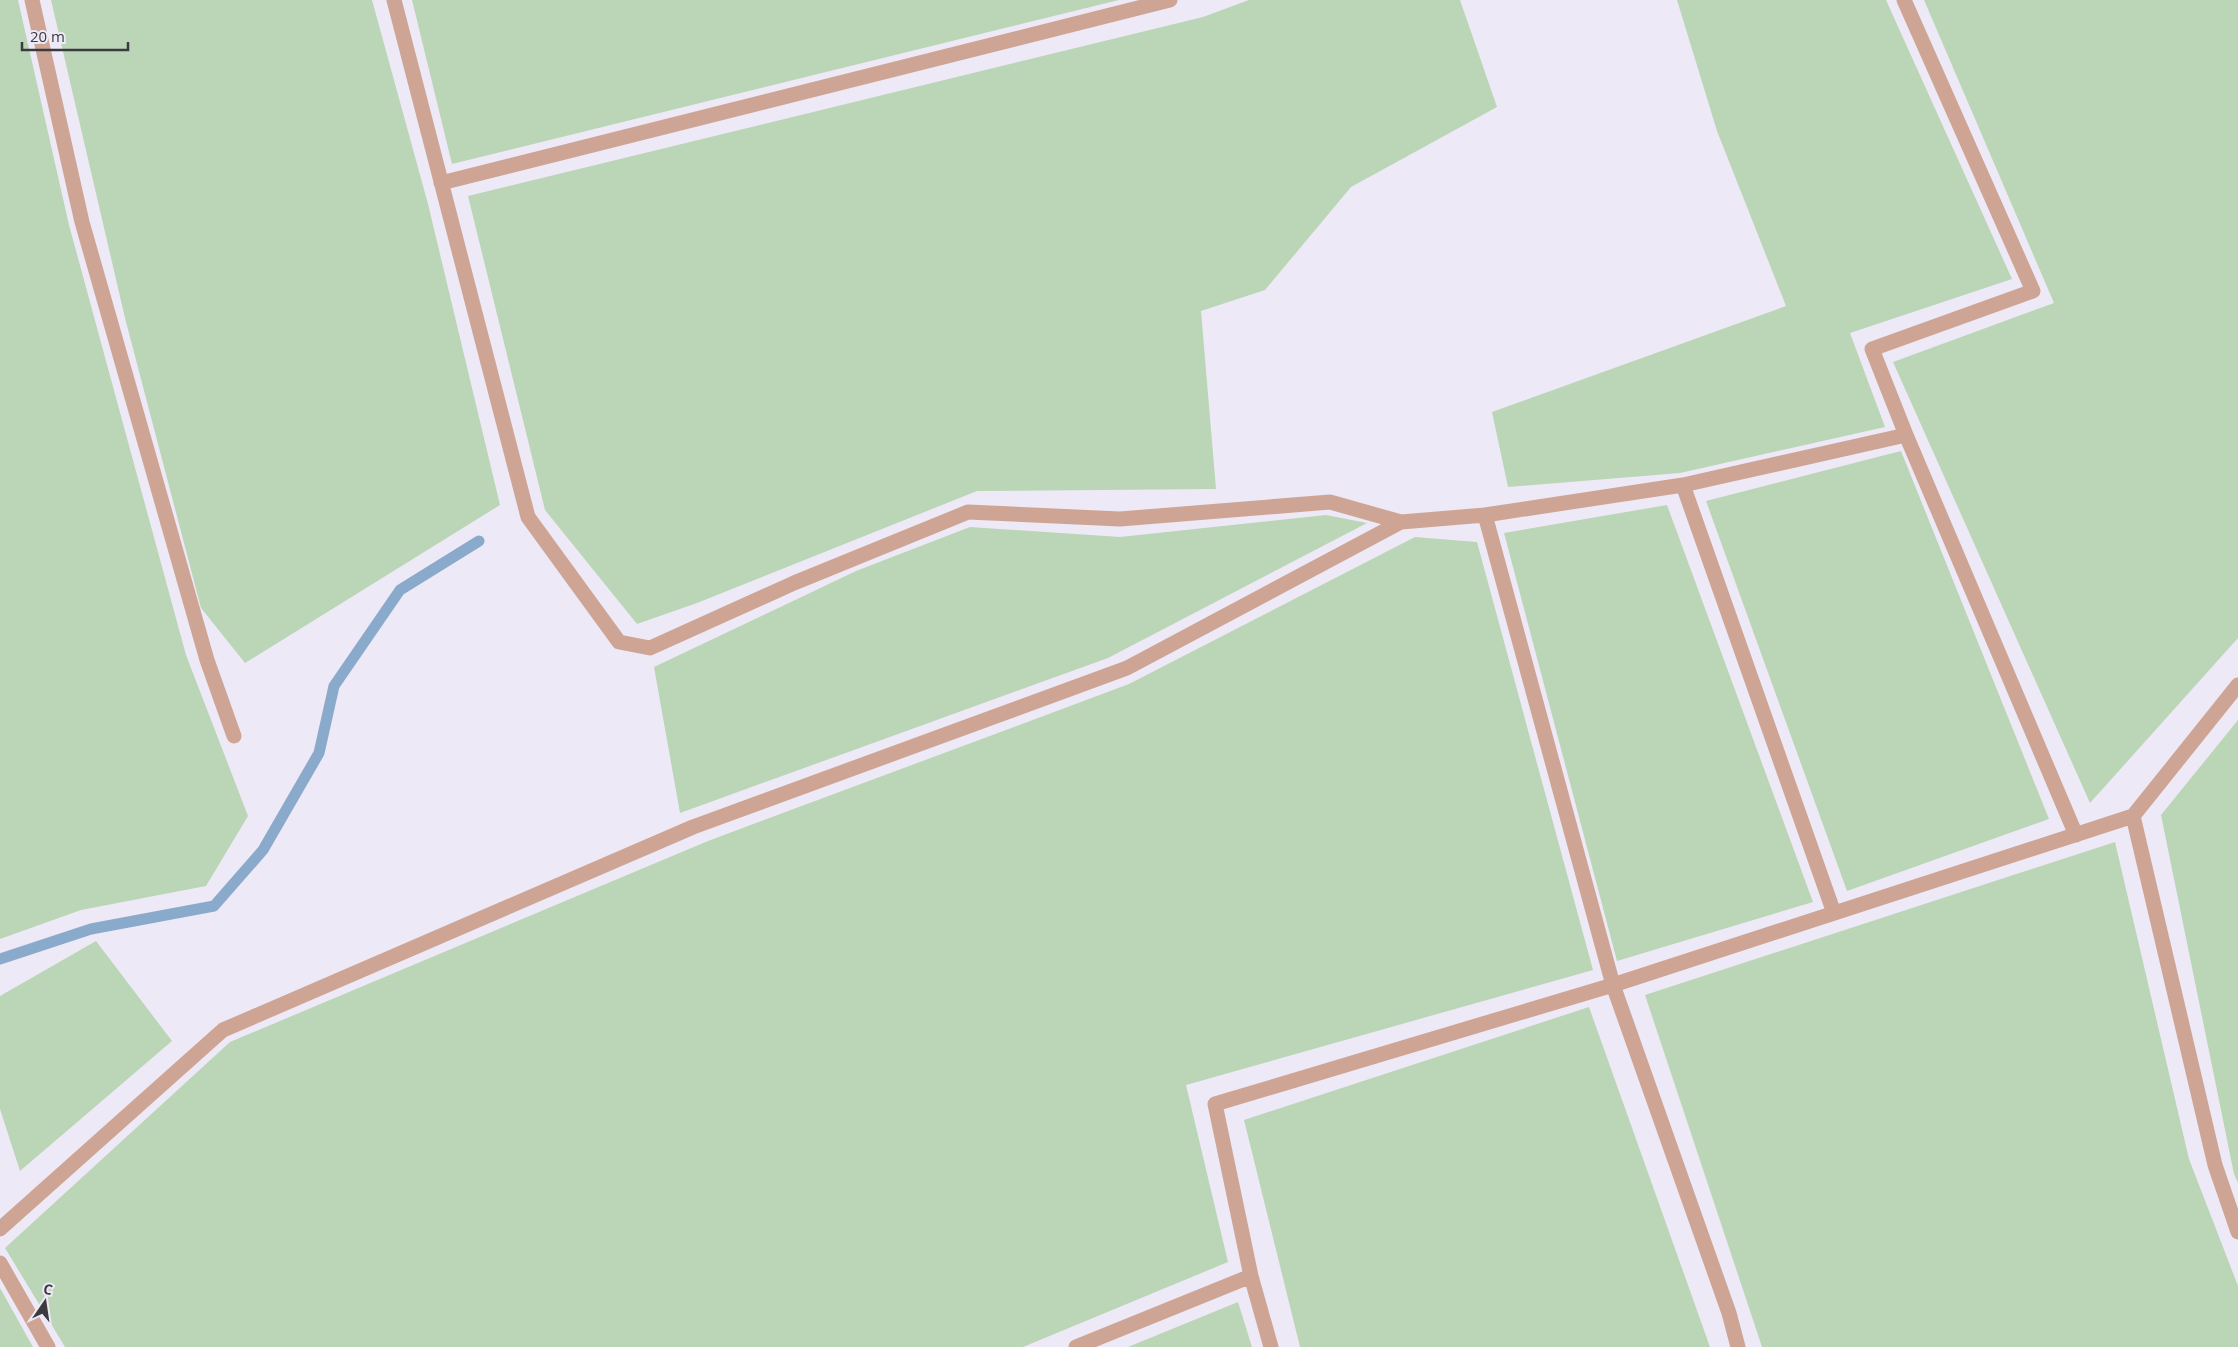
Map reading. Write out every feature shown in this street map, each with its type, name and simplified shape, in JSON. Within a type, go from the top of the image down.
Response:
[{"type":"lane","points":[[32,0],[82,222],[207,660],[234,736]]},
{"type":"lane","points":[[394,0],[528,518],[619,642],[650,648],[794,583],[968,512],[1120,519],[1330,502],[1401,522],[1484,515],[1683,485],[1906,436]]},
{"type":"lane","points":[[441,183],[1170,0]]},
{"type":"lane","points":[[1904,0],[2032,291],[1872,349],[1906,436],[2076,834]]},
{"type":"lane","points":[[1683,485],[1834,913]]},
{"type":"lane","points":[[1484,515],[1613,985],[1729,1313],[1738,1347]]},
{"type":"lane","points":[[0,1229],[223,1030],[693,827],[1127,668],[1401,522]]},
{"type":"lane","points":[[1271,1347],[1251,1276],[1215,1104],[1613,985],[2133,816],[2238,685]]},
{"type":"lane","points":[[2133,816],[2214,1165],[2238,1232]]},
{"type":"lane","points":[[0,1263],[48,1347]]},
{"type":"lane","points":[[1076,1347],[1251,1276]]},
{"type":"green space","points":[[0,0],[18,0],[69,225],[186,655],[248,816],[206,886],[81,910],[0,939]]},
{"type":"green space","points":[[51,0],[372,0],[428,204],[500,505],[245,663],[201,608],[125,318]]},
{"type":"green space","points":[[412,0],[1119,0],[452,164]]},
{"type":"green space","points":[[1249,0],[1460,0],[1497,107],[1351,187],[1265,290],[1201,311],[1216,489],[977,491],[697,603],[637,624],[545,510],[468,196],[1203,17]]},
{"type":"green space","points":[[1677,0],[1886,0],[2012,279],[1850,333],[1885,427],[1680,473],[1508,487],[1492,412],[1786,306],[1717,131]]},
{"type":"green space","points":[[1924,0],[2238,0],[2238,638],[2090,803],[1893,362],[2054,303]]},
{"type":"green space","points":[[1901,451],[2049,819],[1847,891],[1706,501]]},
{"type":"green space","points":[[1667,505],[1813,902],[1617,961],[1504,533]]},
{"type":"green space","points":[[1326,515],[1367,523],[1108,658],[680,813],[654,667],[856,571],[970,527],[1120,537]]},
{"type":"green space","points":[[1415,537],[1477,542],[1593,970],[1186,1085],[1228,1262],[1023,1347],[65,1347],[5,1248],[230,1042],[708,841],[1129,684]]},
{"type":"green space","points":[[2238,720],[2238,1183],[2234,1174],[2161,815]]},
{"type":"green space","points":[[2115,842],[2189,1159],[2238,1286],[2238,1347],[1762,1347],[1645,995]]},
{"type":"green space","points":[[96,941],[172,1041],[20,1171],[0,1109],[0,996]]},
{"type":"green space","points":[[1589,1007],[1710,1347],[1300,1347],[1244,1120]]},
{"type":"green space","points":[[0,1288],[33,1347],[0,1347]]},
{"type":"green space","points":[[1238,1302],[1252,1347],[1128,1347]]},
{"type":"waterway","points":[[0,959],[91,929],[214,906],[263,850],[319,753],[334,686],[400,590],[479,541]]}]
